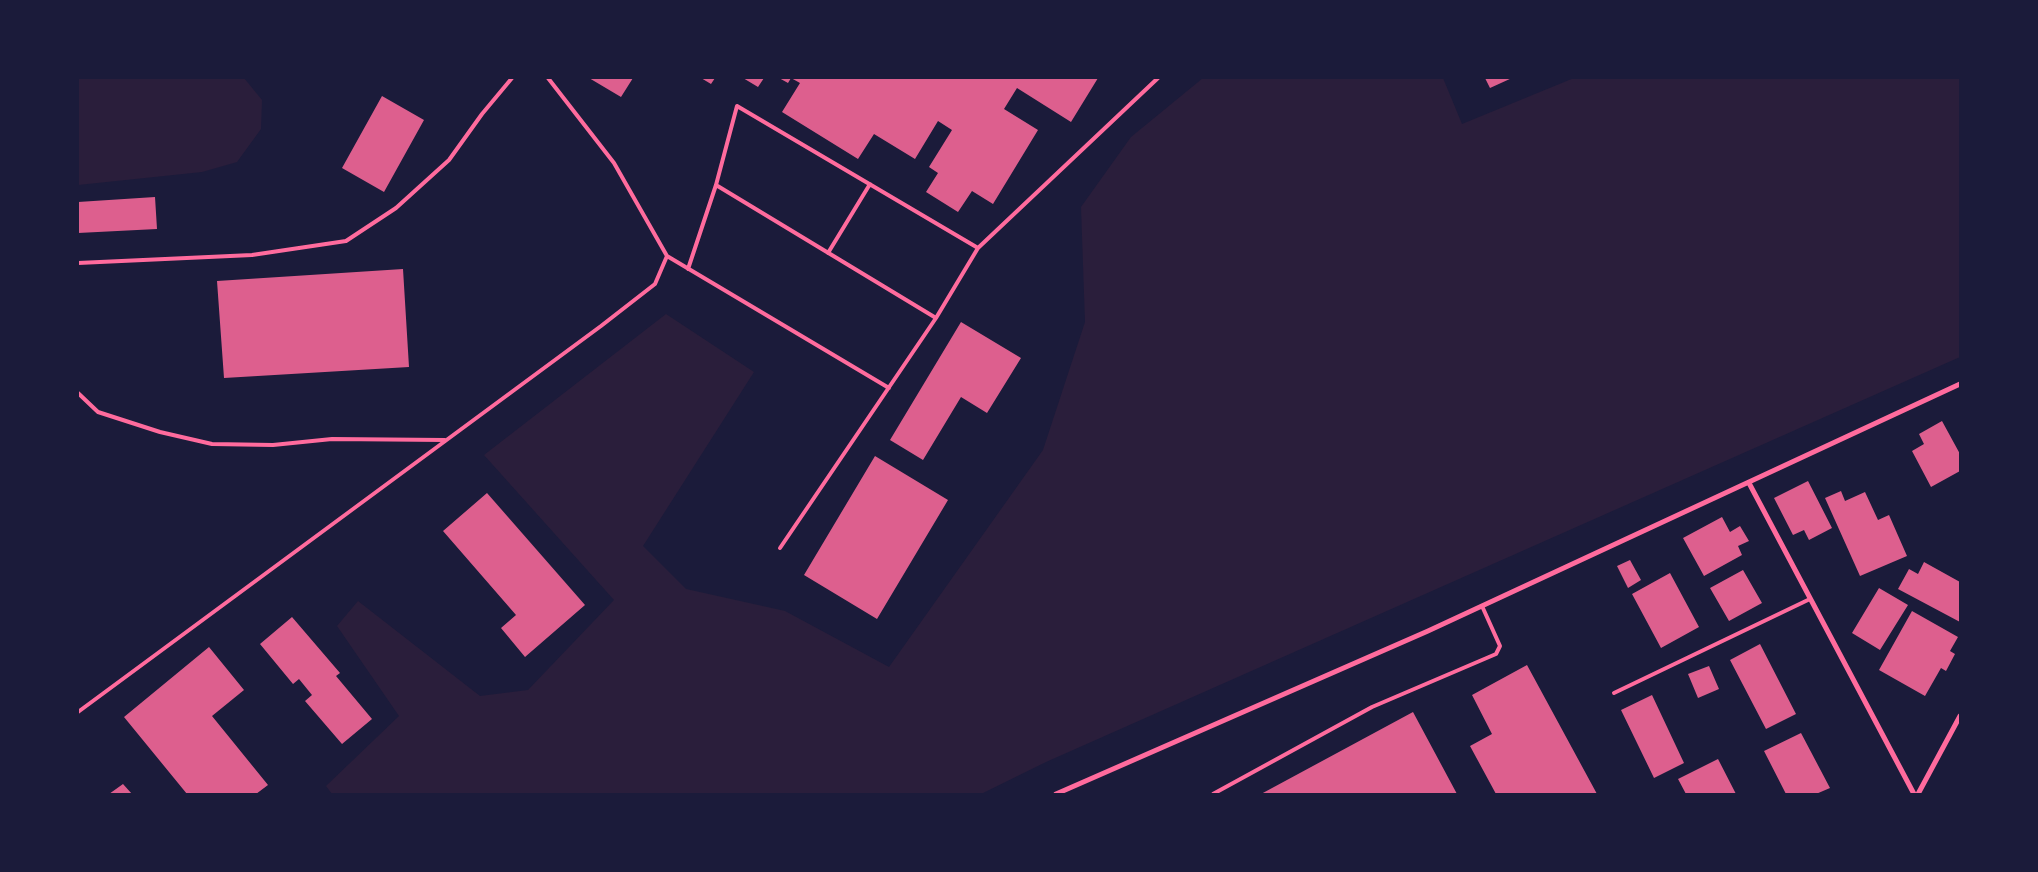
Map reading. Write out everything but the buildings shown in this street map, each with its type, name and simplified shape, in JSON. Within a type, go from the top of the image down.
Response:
[{"type":"street","points":[[1056,794],[1316,681],[1482,606],[1960,384]]},
{"type":"street","points":[[1749,483],[1914,794]]},
{"type":"street","points":[[1918,794],[1960,716]]},
{"type":"lane","points":[[78,263],[252,255],[346,241],[396,208],[449,160],[482,114],[512,78]]},
{"type":"lane","points":[[548,78],[614,163],[667,256],[888,388]]},
{"type":"lane","points":[[780,548],[936,318],[978,248],[1158,78]]},
{"type":"lane","points":[[688,269],[716,185],[737,106],[978,248]]},
{"type":"lane","points":[[828,253],[870,184]]},
{"type":"lane","points":[[716,185],[936,318]]},
{"type":"lane","points":[[78,712],[601,326],[655,284],[667,256]]},
{"type":"lane","points":[[78,393],[98,412],[160,432],[212,444],[273,445],[332,439],[445,440]]},
{"type":"lane","points":[[1614,693],[1810,599]]},
{"type":"lane","points":[[1212,794],[1372,707],[1496,654],[1500,646],[1482,606]]},
{"type":"shaded area","points":[[78,78],[244,78],[262,100],[261,129],[237,162],[202,172],[78,185]]},
{"type":"shaded area","points":[[1203,78],[1443,78],[1462,124],[1574,78],[1960,78],[1960,357],[1046,762],[981,794],[332,794],[326,786],[399,716],[337,626],[358,601],[480,696],[528,690],[614,600],[484,455],[666,314],[754,372],[643,546],[686,589],[785,611],[889,667],[1043,450],[1085,322],[1081,207],[1131,137]]}]
